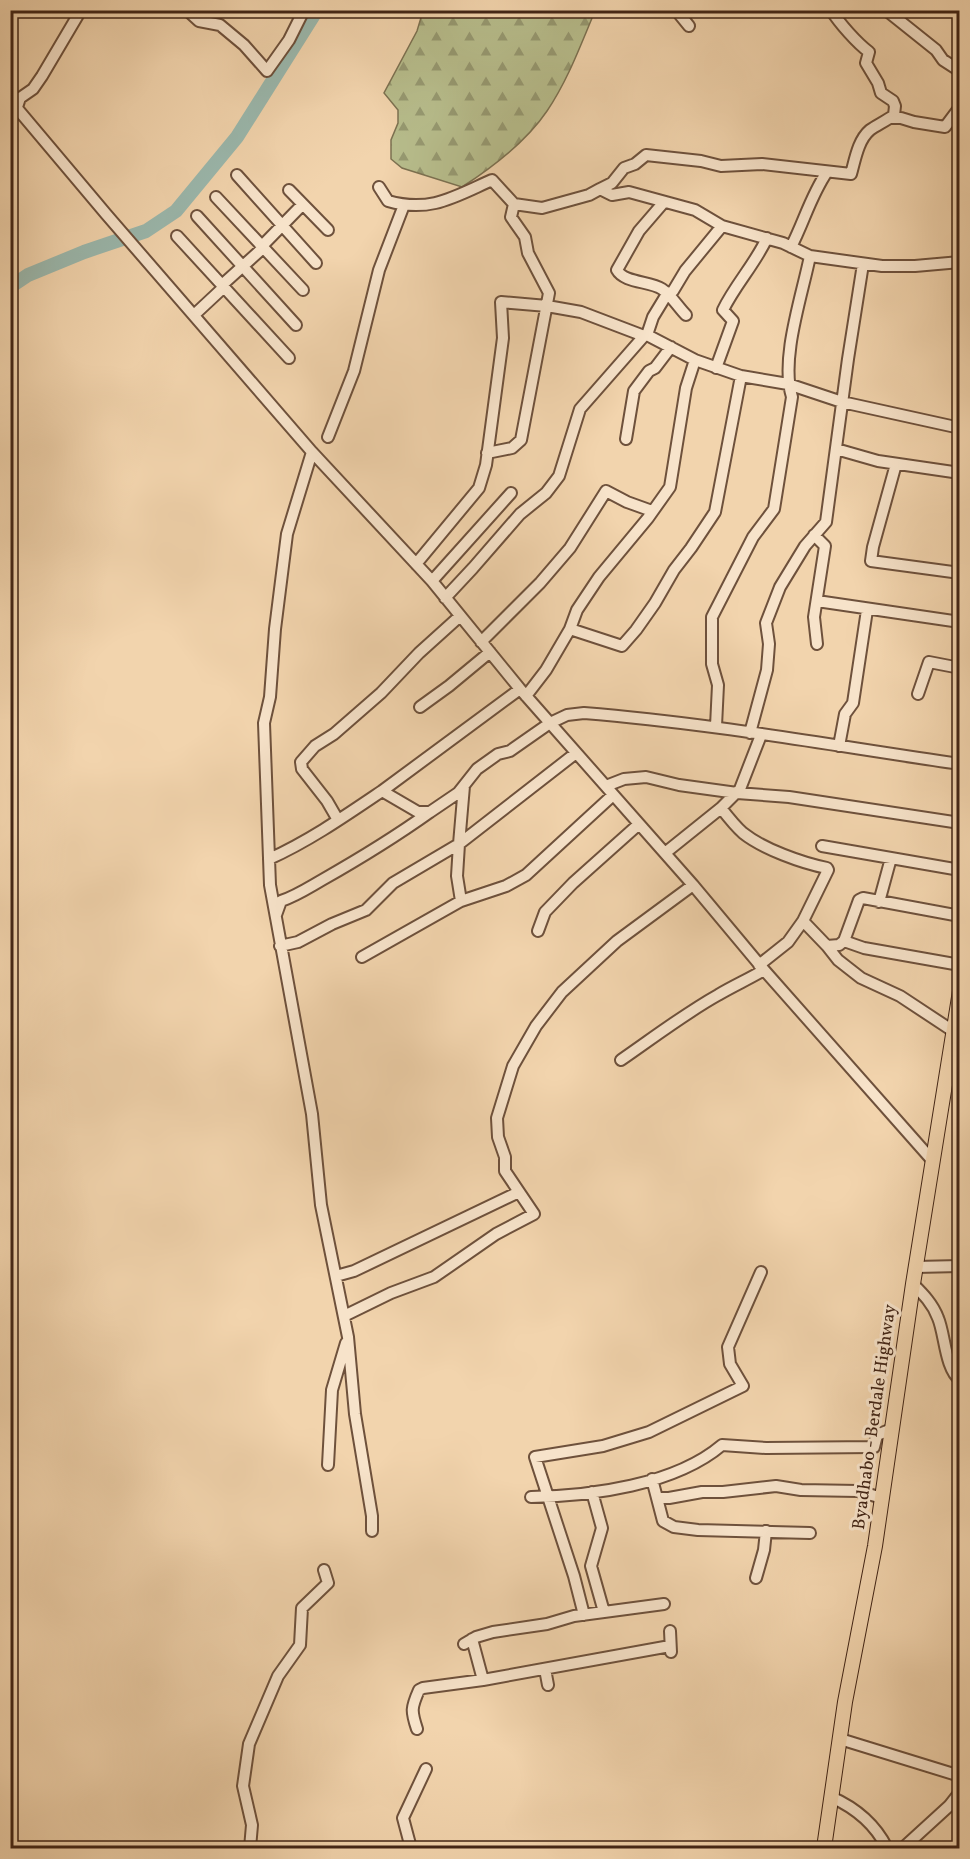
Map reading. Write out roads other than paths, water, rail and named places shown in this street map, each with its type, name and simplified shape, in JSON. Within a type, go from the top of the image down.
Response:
[{"type":"main road","name":"Byadhabo - Berdale Highway","points":[[824,1848],[840,1739],[882,1498],[932,1160],[960,991]]},
{"type":"street","points":[[81,10],[33,89],[13,106],[312,452],[432,581],[523,692],[693,885],[761,968],[932,1160]]},
{"type":"street","points":[[187,10],[199,21],[220,26],[244,45],[267,71],[289,40],[304,10]]},
{"type":"street","points":[[676,10],[689,26]]},
{"type":"street","points":[[379,187],[388,201],[404,205],[427,206],[492,180],[514,204],[542,208],[589,195],[612,183],[624,168],[635,164],[646,155],[701,161],[721,166],[762,164],[851,174],[857,151],[868,131],[894,115],[895,106],[893,101],[881,93],[866,63],[870,52],[856,42],[853,35],[831,10]]},
{"type":"street","points":[[892,12],[936,50],[943,60],[960,71]]},
{"type":"street","points":[[890,118],[945,127],[960,107]]},
{"type":"street","points":[[790,247],[817,187],[827,172]]},
{"type":"street","points":[[237,175],[316,263]]},
{"type":"street","points":[[600,189],[612,195],[629,192],[695,210],[722,226],[767,238],[810,256],[863,264],[915,266],[960,262]]},
{"type":"street","points":[[289,190],[328,230]]},
{"type":"street","points":[[216,197],[303,290]]},
{"type":"street","points":[[664,202],[634,238],[617,270],[623,276],[650,284],[667,294],[686,315]]},
{"type":"street","points":[[487,453],[512,448],[521,440],[549,293],[528,254],[525,237],[511,217],[514,204]]},
{"type":"street","points":[[194,315],[302,205]]},
{"type":"street","points":[[328,437],[354,371],[379,270],[404,205]]},
{"type":"street","points":[[197,216],[296,325]]},
{"type":"street","points":[[445,598],[520,514],[546,493],[559,476],[580,408],[645,335],[667,294],[673,291],[685,271],[722,226]]},
{"type":"street","points":[[177,236],[289,358]]},
{"type":"street","points":[[716,369],[733,321],[723,310],[732,291],[754,263],[767,238]]},
{"type":"street","points":[[716,726],[718,685],[712,664],[712,617],[753,537],[774,509],[792,397],[788,384],[795,325],[810,256]]},
{"type":"street","points":[[665,853],[737,793],[756,734],[767,670],[769,644],[766,623],[780,587],[805,546],[826,522],[863,264]]},
{"type":"street","points":[[416,564],[479,488],[487,453],[503,338],[501,302],[581,312],[645,335],[716,369],[788,384],[842,402],[960,428]]},
{"type":"street","points":[[626,439],[634,391],[671,348]]},
{"type":"street","points":[[269,859],[295,848],[382,791],[523,692],[546,670],[570,629],[577,610],[669,487],[686,388],[695,360]]},
{"type":"street","points":[[570,629],[622,646],[655,603],[674,570],[715,512],[741,376]]},
{"type":"street","points":[[836,449],[878,461],[960,473]]},
{"type":"street","points":[[312,452],[287,534],[275,629],[270,697],[264,723],[270,885],[312,1114],[321,1205],[348,1337],[355,1414],[372,1516],[372,1531]]},
{"type":"street","points":[[896,464],[871,561],[960,573]]},
{"type":"street","points":[[481,642],[540,583],[570,548],[606,491],[652,511]]},
{"type":"street","points":[[432,581],[511,493]]},
{"type":"street","points":[[814,535],[825,546],[814,617],[817,644]]},
{"type":"street","points":[[817,601],[960,622]]},
{"type":"street","points":[[839,746],[845,714],[853,703],[867,610]]},
{"type":"street","points":[[339,820],[302,769],[301,762],[305,755],[334,734],[381,693],[419,653],[460,616]]},
{"type":"street","points":[[420,707],[490,652]]},
{"type":"street","points":[[918,694],[929,662],[960,668]]},
{"type":"street","points":[[275,917],[281,902],[295,897],[353,862],[459,793],[477,770],[498,754],[510,751],[567,714],[584,713],[716,726],[960,764]]},
{"type":"street","points":[[280,946],[298,942],[332,924],[366,910],[393,883],[459,844],[576,753]]},
{"type":"street","points":[[362,957],[461,901],[506,886],[526,875],[609,790],[624,779],[646,777],[679,785],[789,797],[960,823]]},
{"type":"street","points":[[461,901],[457,876],[464,786]]},
{"type":"street","points":[[382,791],[418,812],[430,812]]},
{"type":"street","points":[[621,1060],[677,1020],[721,993],[738,986],[761,968],[788,942],[803,921],[828,870],[804,863],[746,835],[736,827],[721,808]]},
{"type":"street","points":[[538,930],[545,912],[573,883],[639,824]]},
{"type":"street","points":[[822,846],[960,870]]},
{"type":"street","points":[[879,902],[891,858]]},
{"type":"street","points":[[344,1317],[391,1293],[434,1277],[496,1234],[534,1214],[506,1171],[505,1156],[498,1137],[497,1118],[513,1066],[536,1026],[562,992],[617,941],[693,885]]},
{"type":"street","points":[[827,946],[839,945],[844,941],[859,900],[863,898],[960,916]]},
{"type":"street","points":[[803,921],[838,960],[861,978],[900,996],[953,1031]]},
{"type":"street","points":[[844,941],[864,948],[960,965]]},
{"type":"street","points":[[336,1276],[354,1271],[519,1192]]},
{"type":"street","points":[[916,1267],[960,1266]]},
{"type":"street","points":[[584,1615],[574,1576],[535,1457],[603,1446],[650,1432],[742,1386],[730,1364],[728,1347],[761,1272]]},
{"type":"street","points":[[913,1284],[930,1301],[939,1318],[948,1360],[956,1378],[960,1380]]},
{"type":"street","points":[[327,1465],[332,1390],[348,1337]]},
{"type":"street","points":[[531,1497],[592,1492],[629,1486],[712,1454],[722,1445],[766,1448],[874,1448],[877,1435],[892,1429]]},
{"type":"street","points":[[652,1479],[663,1521],[674,1527],[698,1530],[810,1533]]},
{"type":"street","points":[[658,1498],[776,1486],[801,1490],[858,1491],[882,1498]]},
{"type":"street","points":[[592,1492],[602,1528],[591,1566],[604,1612]]},
{"type":"street","points":[[756,1578],[764,1550],[766,1531]]},
{"type":"street","points":[[250,1848],[252,1825],[243,1786],[249,1744],[278,1676],[300,1645],[302,1608],[328,1583],[324,1570]]},
{"type":"street","points":[[483,1680],[468,1642],[494,1632],[547,1624],[584,1615],[664,1604]]},
{"type":"street","points":[[417,1729],[412,1714],[412,1705],[418,1690],[671,1649],[670,1631]]},
{"type":"street","points":[[545,1669],[548,1685]]},
{"type":"street","points":[[840,1739],[960,1776]]},
{"type":"street","points":[[411,1848],[403,1818],[426,1769]]},
{"type":"street","points":[[903,1848],[949,1806],[960,1792]]},
{"type":"street","points":[[831,1797],[850,1805],[879,1833],[887,1848]]},
{"type":"waterway","points":[[10,287],[28,275],[84,252],[146,231],[176,211],[237,137],[317,10]]}]
